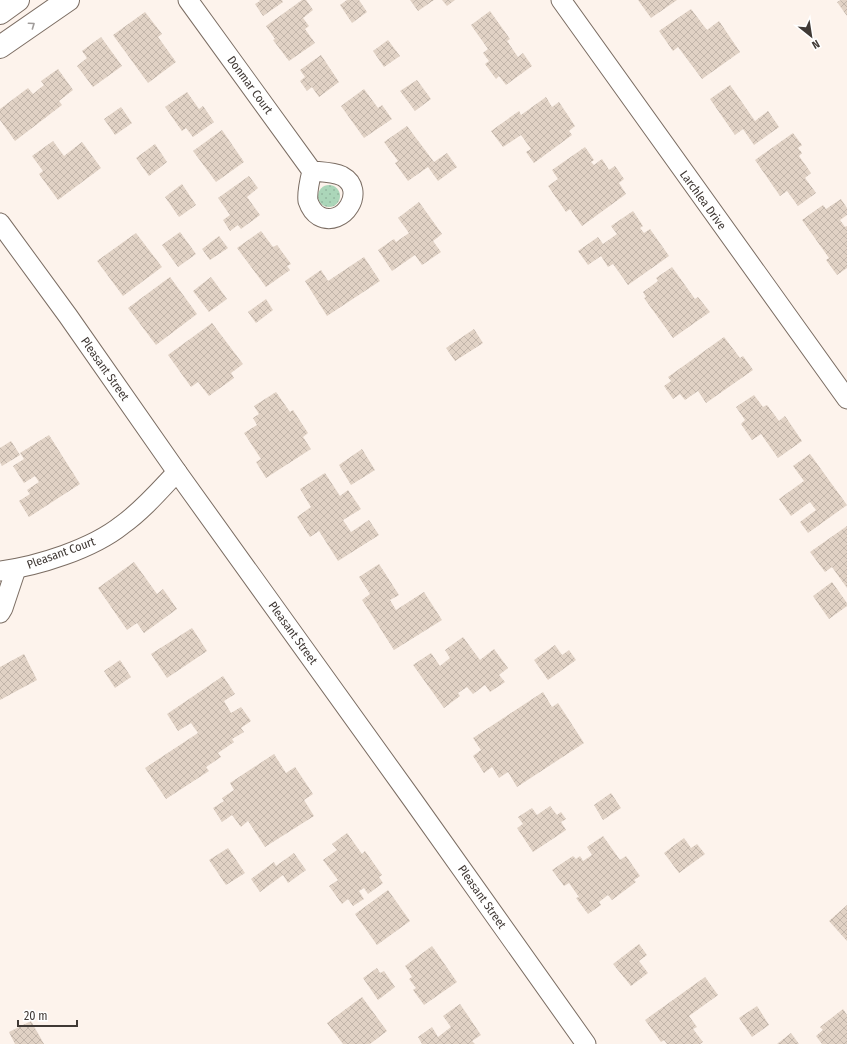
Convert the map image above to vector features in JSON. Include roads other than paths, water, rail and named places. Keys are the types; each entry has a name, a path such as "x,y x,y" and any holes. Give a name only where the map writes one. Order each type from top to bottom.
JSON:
{"street":[{"path":"0,13 18,0"},
{"path":"0,47 68,0"},
{"name":"Donmar Court","path":"188,0 312,171"},
{"name":"Larchlea Drive","path":"560,0 847,399"},
{"name":"Pleasant Street","path":"0,223 68,316 586,1044"},
{"name":"Pleasant Court","path":"0,613 3,608 8,570 67,554 94,543 121,526 137,513 178,472"}]}
